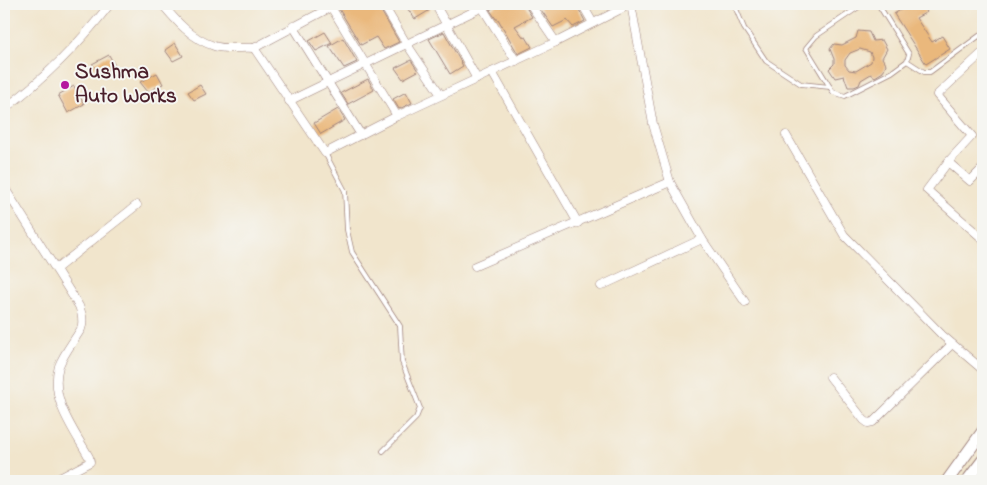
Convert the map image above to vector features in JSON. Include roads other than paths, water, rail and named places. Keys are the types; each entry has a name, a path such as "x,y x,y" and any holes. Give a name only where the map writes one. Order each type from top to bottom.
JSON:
{"main road":[{"path":"947,481 983,431"},
{"path":"967,481 983,460"}],"street":[{"path":"4,110 54,66 110,4"},
{"path":"162,4 196,38 215,47 254,48 334,5 365,63 397,116"},
{"path":"383,4 440,95"},
{"path":"435,4 477,79"},
{"path":"530,4 556,42"},
{"path":"582,4 594,23"},
{"path":"254,48 325,153 440,95 556,42 631,4 653,124 670,182 702,239 745,302"},
{"path":"289,101 483,5 516,60"},
{"path":"293,26 361,136"},
{"path":"981,54 937,95 972,136 948,162 927,190 983,238"},
{"path":"492,72 578,223"},
{"path":"786,135 844,235 952,344 983,370"},
{"path":"948,162 970,181 983,168"},
{"path":"475,266 670,182"},
{"path":"4,187 79,306 84,323 60,366 58,397 90,459 88,463 54,481"},
{"path":"56,268 137,205"},
{"path":"601,286 702,239"},
{"path":"830,377 868,424 873,422 952,344"}],"lane":[{"path":"734,4 744,28 766,61 800,84 830,88"},
{"path":"863,4 816,36 806,48 833,92 845,96 892,72 907,61 908,54 878,4"},
{"path":"907,61 924,72 930,72 983,33"},
{"path":"325,153 345,191 347,230 352,252 400,326 402,362 420,408 416,418 383,451"}],"place":[{"name":"Sushma Auto Works","path":"65,85"}]}
